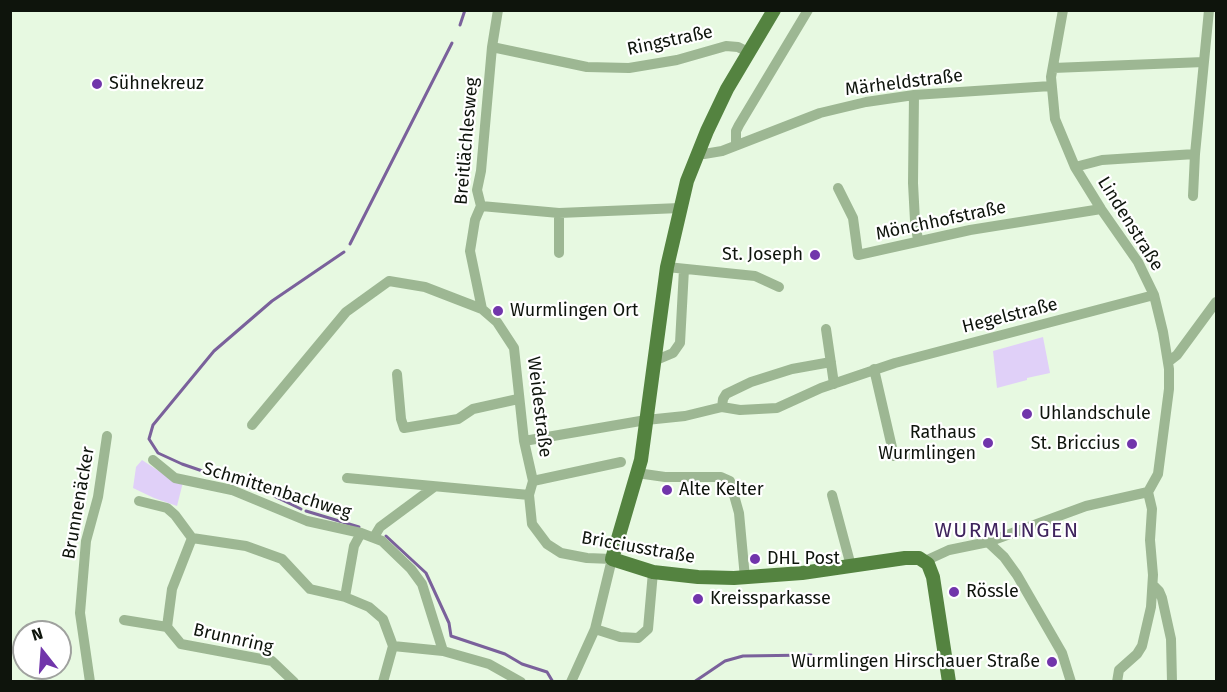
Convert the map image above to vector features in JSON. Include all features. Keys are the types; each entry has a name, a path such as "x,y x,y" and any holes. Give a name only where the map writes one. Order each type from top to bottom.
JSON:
{"main road":[{"path":"612,559 637,473 667,267 680,208 698,153 717,109 774,10"},
{"name":"Bricciusstraße","path":"612,559 653,572 698,577 745,578 784,575 911,557 925,561"},
{"path":"925,561 931,567 949,681"}],"street":[{"name":"Breitlächlesweg","path":"482,309 470,251 481,206 477,190 498,10"},
{"path":"736,145 736,131 808,10"},
{"name":"Lindenstraße","path":"1063,10 1051,86 1055,119 1075,167 1138,262 1154,295 1168,362 1169,389 1160,461 1158,474 1148,492"},
{"path":"1194,196 1195,154 1209,10"},
{"name":"Ringstraße","path":"492,47 587,67 629,68 677,60 726,46 738,47 748,52"},
{"path":"1053,68 1204,62"},
{"name":"Märheldstraße","path":"698,153 715,153 833,109 872,100 1051,86"},
{"path":"914,95 913,183 918,240"},
{"path":"1075,167 1102,160 1195,154"},
{"name":"Mönchhofstraße","path":"838,188 853,218 858,255 918,240 991,226 1101,209"},
{"path":"481,206 559,213 680,208"},
{"path":"559,213 559,253"},
{"path":"667,267 755,276 779,286"},
{"path":"654,361 673,353 680,343 684,268"},
{"name":"Weidestraße","path":"252,425 346,312 389,281 425,287 482,309 497,322 514,348 518,399 533,481 529,495"},
{"name":"Hegelstraße","path":"524,441 646,420 685,416 722,407 770,409 792,403 874,369 1154,295"},
{"path":"1168,362 1177,355 1216,302"},
{"path":"826,329 834,384"},
{"path":"722,407 726,394 751,382 792,369 831,362"},
{"path":"874,369 894,456 913,454"},
{"path":"397,374 401,419 404,428 458,419 472,409 518,399"},
{"name":"Brunnenäcker","path":"90,681 80,613 86,541 98,497 107,436"},
{"name":"Schmittenbachweg","path":"153,460 174,478 232,490 307,520 361,533 382,541 411,569 422,585 444,651"},
{"path":"533,481 621,462"},
{"path":"637,473 665,477 721,477 730,481 739,513 745,578"},
{"path":"347,478 434,488 529,495"},
{"path":"374,537 380,526 434,488"},
{"path":"1117,681 1120,669 1137,654 1142,646 1151,607 1152,509 1148,492"},
{"name":"Bricciusstraße","path":"925,561 943,552 988,542 1086,506 1148,492"},
{"name":"Bricciusstraße","path":"529,495 532,524 553,549 578,556 612,559"},
{"path":"832,495 851,566"},
{"path":"139,501 167,508 192,538 246,546 282,559 310,589 345,597 369,607 383,619 393,646 383,681"},
{"name":"Schmittenbachweg","path":"345,597 354,546 361,533"},
{"name":"Brunnring","path":"167,627 172,589 192,538"},
{"path":"988,542 1004,557 1017,575 1062,653 1071,681"},
{"path":"571,681 595,629 612,559"},
{"path":"595,629 620,637 638,638 648,629 653,572"},
{"path":"1153,585 1159,591 1169,627 1172,648 1172,681"},
{"name":"Brunnring","path":"124,620 167,627 180,644 272,661 294,681"},
{"path":"393,646 444,651 489,664 521,681"}],"shaded area":[{"path":"1043,337 1050,373 997,388 993,351"},
{"path":"142,460 171,479 183,482 177,506 133,488 136,467"}],"waterway":[{"path":"460,25 465,10"},
{"path":"350,244 452,43"},
{"path":"258,490 182,464 158,453 149,439 153,425 214,351 272,301 344,252"},
{"path":"274,496 301,509"},
{"path":"306,511 359,527"},
{"path":"386,536 426,573 449,623 451,636 505,654 522,664 547,672 553,682"},
{"path":"694,682 725,661 743,656 811,655"}],"place":[{"name":"Sühnekreuz","path":"97,84"},
{"name":"St. Joseph","path":"815,255"},
{"name":"Wurmlingen Ort","path":"498,311"},
{"name":"Uhlandschule","path":"1027,414"},
{"name":"Rathaus Wurmlingen","path":"988,443"},
{"name":"St. Briccius","path":"1132,444"},
{"name":"Alte Kelter","path":"667,490"},
{"name":"DHL Post","path":"755,559"},
{"name":"Rössle","path":"954,592"},
{"name":"Kreissparkasse","path":"698,599"},
{"name":"Wurmlingen Hirschauer Straße","path":"1052,662"}],"district":[{"name":"WURMLINGEN","path":"1007,531"}]}
